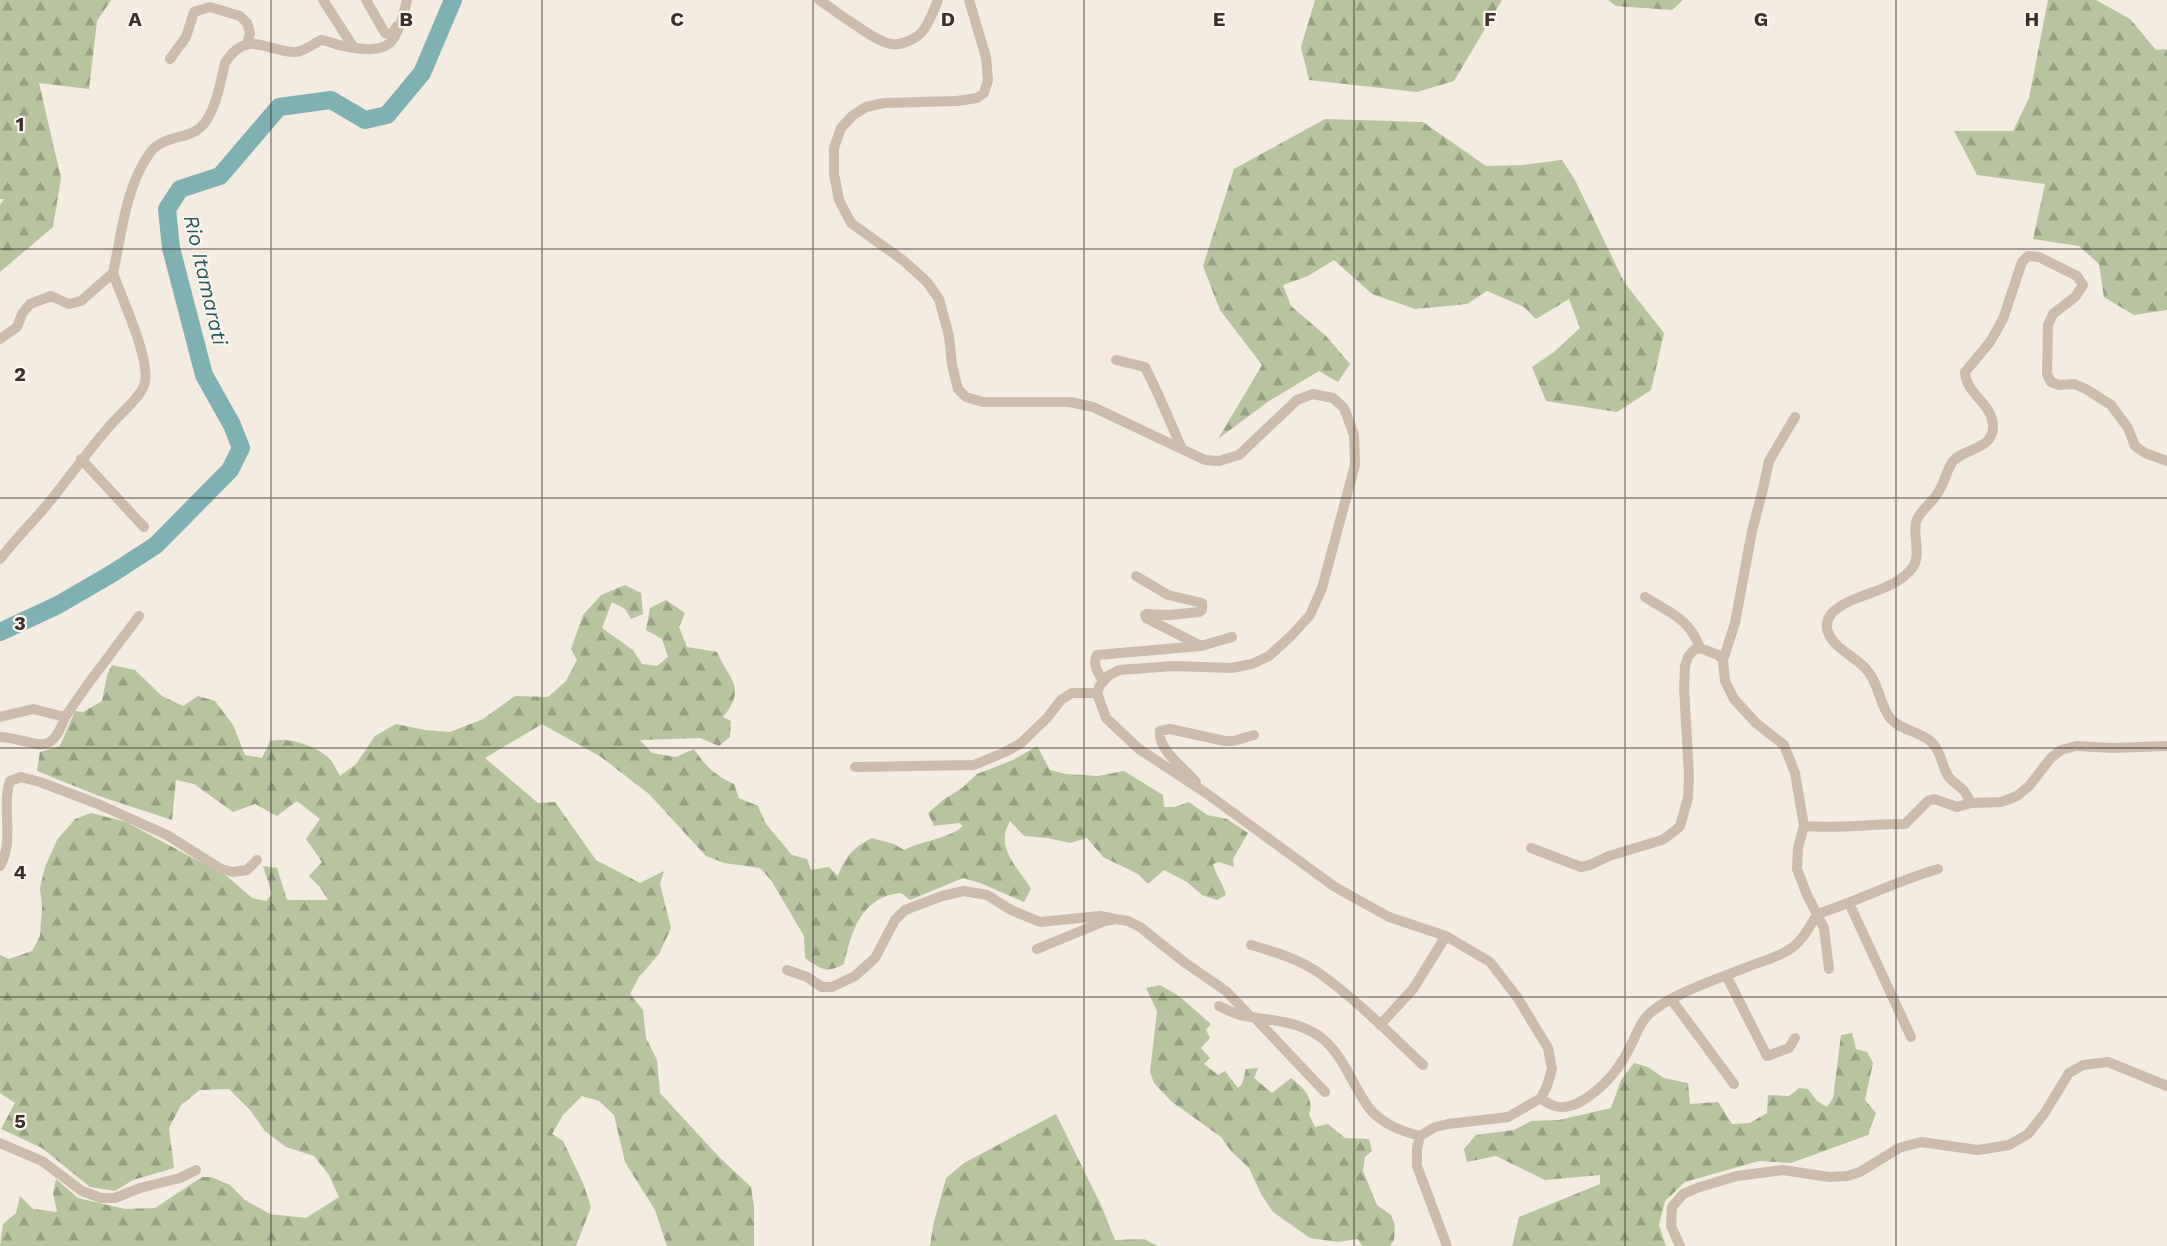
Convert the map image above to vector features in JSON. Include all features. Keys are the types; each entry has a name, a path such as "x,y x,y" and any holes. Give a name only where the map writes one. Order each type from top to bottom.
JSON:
{"street":[{"path":"322,0 354,48"},
{"path":"366,0 388,35 396,29 406,0"},
{"path":"0,558 50,501 81,459 120,413 142,391 146,372 140,346 113,273 124,213 138,175 150,153 162,142 200,129 209,117 225,63 230,55 247,45 256,43 294,52 303,51 321,40 369,50 384,47 398,35 406,0"},
{"path":"819,0 879,40 892,45 920,35 938,0"},
{"path":"969,0 986,57 988,80 984,93 977,98 957,101 884,103 866,107 852,116 841,128 834,148 834,174 839,200 851,223 904,261 927,282 939,299 949,336 952,365 958,389 966,398 983,402 1070,402 1093,407 1205,459 1219,461 1239,455 1297,400 1313,394 1333,398 1344,408 1354,435 1355,465 1322,588 1310,615 1291,636 1269,656 1252,664 1231,668 1174,666 1119,670 1104,681 1097,693"},
{"path":"170,59 186,37 194,12 210,7 240,16 247,23 250,33 247,45"},
{"path":"1971,803 1964,792 1949,778 1938,749 1928,740 1892,720 1884,709 1878,688 1868,671 1834,642 1827,630 1828,619 1833,611 1886,588 1914,566 1916,520 1938,495 1956,457 1986,441 1992,433 1990,413 1965,381 1965,372 1990,342 2003,319 2022,262 2028,256 2039,257 2077,276 2083,285 2075,297 2054,314 2048,325 2047,374 2051,382 2058,385 2074,384 2086,388 2110,405 2128,428 2135,446 2145,453 2167,461"},
{"path":"0,339 17,327 22,314 30,304 51,296 69,304 81,301 113,273"},
{"path":"1116,360 1145,367 1182,449"},
{"path":"1795,417 1769,461 1749,543 1735,623 1723,660 1725,681 1734,699 1756,723 1784,745 1795,773 1804,826 1798,848 1797,869 1824,928 1829,969"},
{"path":"81,459 144,527"},
{"path":"1136,576 1168,595 1202,603 1202,610 1199,612 1145,615 1146,618 1202,646"},
{"path":"1645,597 1687,624 1695,633 1700,648"},
{"path":"0,737 42,745 52,742 59,735 65,717 139,616"},
{"path":"1104,681 1096,667 1097,655 1202,646 1232,637"},
{"path":"1531,848 1581,867 1669,837 1680,826 1688,798 1685,666 1688,657 1694,650 1700,648 1718,655 1723,660"},
{"path":"855,767 974,765 1020,744 1047,718 1061,700 1072,693 1097,693"},
{"path":"1097,693 1106,718 1139,749 1206,793 1335,886 1389,917 1446,936 1490,962 1517,997 1548,1047 1552,1070 1541,1098 1508,1117 1448,1124 1435,1127 1420,1136 1397,1130 1379,1118 1369,1107 1333,1049 1321,1038 1302,1026 1239,1015 1219,1006"},
{"path":"0,717 33,709 65,717"},
{"path":"1206,793 1169,755 1161,742 1160,731 1170,729 1225,741 1254,735"},
{"path":"1804,826 1823,828 1859,824 1905,824 1928,801 1934,800 1957,807 1971,803 2001,802 2017,796 2030,786 2051,758 2061,750 2076,746 2113,748 2167,746"},
{"path":"0,866 6,856 6,792 10,781 21,777 98,804 167,835 221,869 233,872 247,870 257,860"},
{"path":"1541,1098 1549,1106 1560,1108 1572,1106 1604,1085 1617,1070 1638,1028 1648,1015 1671,999 1727,977 1792,947 1805,935 1817,914 1938,868"},
{"path":"787,970 807,977 822,987 832,987 855,976 875,958 895,920 905,910 942,896 964,891 987,895 1011,910 1040,922 1100,916 1116,918 1140,927 1184,962 1226,991 1325,1092"},
{"path":"1849,903 1911,1037"},
{"path":"1037,949 1116,918"},
{"path":"1380,1025 1413,989 1446,936"},
{"path":"1251,945 1274,952 1318,973 1423,1065"},
{"path":"1727,977 1767,1056 1789,1048 1795,1038"},
{"path":"1671,999 1734,1084"},
{"path":"1680,1246 1671,1226 1672,1207 1683,1194 1697,1188 1737,1176 1783,1170 1829,1177 1847,1176 1860,1172 1899,1148 1922,1142 1978,1150 2008,1145 2028,1134 2044,1114 2068,1073 2083,1065 2108,1062 2167,1086"},
{"path":"1420,1136 1417,1166 1447,1246"},
{"path":"0,1143 42,1161 82,1191 101,1198 115,1198 140,1188 180,1178 196,1170"}],"green space":[{"path":"0,0 111,0 97,21 89,89 39,83 61,178 53,227 0,272 0,205 4,199 0,199"},
{"path":"1315,0 1502,0 1454,81 1417,92 1309,80 1301,47"},
{"path":"1608,0 1683,0 1672,10 1616,6"},
{"path":"2048,0 2096,0 2130,19 2156,50 2167,49 2167,310 2134,315 2104,297 2099,264 2079,246 2033,239 2045,184 1977,175 1954,131 2013,131 2029,98"},
{"path":"1325,119 1423,122 1486,166 1522,165 1562,160 1576,182 1624,282 1664,333 1651,390 1617,412 1546,401 1532,367 1554,352 1580,328 1569,299 1536,319 1524,307 1487,291 1467,304 1415,309 1372,294 1334,260 1308,276 1283,285 1291,306 1326,336 1350,364 1338,382 1319,371 1269,401 1218,439 1262,365 1220,310 1203,266 1234,169"},
{"path":"625,585 641,593 643,614 631,619 625,609 612,602 602,628 633,650 642,664 657,666 668,657 662,639 646,630 650,608 666,600 685,613 679,627 687,647 717,652 731,677 735,691 730,707 723,717 731,721 730,737 719,746 700,738 640,740 652,753 676,757 694,749 711,770 734,784 739,798 758,806 766,824 792,855 807,859 811,870 829,867 838,876 851,853 872,838 894,844 904,850 958,830 963,826 959,823 934,826 928,813 977,774 1013,760 1037,746 1050,770 1065,774 1098,776 1124,771 1163,795 1164,807 1175,807 1189,802 1207,815 1227,819 1248,833 1233,859 1234,867 1219,862 1213,864 1226,895 1217,900 1202,895 1187,882 1164,870 1148,884 1138,874 1103,857 1087,838 1070,843 1024,836 1010,821 1005,834 1007,850 1031,889 1024,902 963,878 910,900 901,893 887,896 867,908 860,917 844,964 833,969 824,969 805,958 804,936 771,880 760,868 724,863 706,856 649,794 601,757 542,724 485,758 538,803 555,802 596,860 640,883 664,871 660,884 671,928 659,954 639,977 630,994 643,1010 646,1038 657,1060 660,1093 719,1157 751,1187 754,1207 754,1246 667,1246 655,1210 625,1162 614,1115 599,1101 582,1096 563,1115 552,1134 563,1141 583,1183 591,1207 576,1246 0,1246 3,1224 16,1213 20,1196 33,1209 57,1212 53,1193 56,1179 78,1198 125,1209 155,1208 202,1177 211,1177 230,1185 245,1200 270,1214 306,1218 339,1197 329,1175 314,1156 286,1147 265,1131 250,1110 229,1089 200,1090 181,1105 169,1128 174,1168 133,1180 115,1191 90,1187 42,1148 1,1129 15,1103 0,1093 0,955 9,959 32,951 40,936 42,907 40,888 45,867 57,840 75,819 91,813 126,822 228,877 252,898 266,901 272,894 263,866 277,868 287,900 328,900 309,876 322,862 306,839 320,819 297,801 277,816 255,804 233,812 194,784 176,780 172,820 99,796 37,771 40,752 60,746 75,711 83,712 102,701 107,675 112,665 135,670 162,696 183,706 198,696 215,701 233,725 245,755 262,758 270,741 294,741 324,754 340,776 356,764 375,736 396,724 450,732 483,719 515,696 548,697 566,681 577,660 571,649 583,615 601,595"},
{"path":"1160,985 1179,996 1211,1024 1206,1030 1210,1038 1201,1048 1210,1058 1204,1064 1218,1075 1225,1071 1238,1088 1242,1084 1246,1069 1258,1068 1254,1078 1272,1093 1291,1078 1304,1089 1309,1098 1309,1114 1315,1127 1328,1124 1345,1138 1369,1139 1372,1151 1365,1157 1363,1171 1377,1205 1391,1215 1395,1225 1394,1240 1390,1246 1362,1246 1358,1239 1338,1242 1310,1238 1273,1212 1261,1194 1249,1168 1231,1151 1221,1137 1172,1102 1154,1083 1150,1072 1157,1011 1146,988"},
{"path":"1852,1033 1856,1049 1867,1052 1873,1063 1865,1100 1876,1113 1868,1135 1791,1163 1759,1161 1685,1182 1665,1201 1659,1225 1666,1246 1512,1246 1519,1217 1600,1184 1600,1175 1545,1180 1496,1156 1467,1162 1464,1149 1476,1135 1514,1130 1531,1121 1559,1120 1611,1108 1621,1080 1634,1063 1648,1067 1664,1078 1688,1083 1690,1104 1718,1102 1732,1124 1750,1123 1767,1113 1768,1095 1789,1096 1799,1088 1808,1089 1817,1101 1827,1107 1833,1098 1841,1035"},
{"path":"1056,1114 1101,1205 1115,1240 1144,1239 1158,1246 930,1246 946,1178 964,1163"}],"waterway":[{"name":"Rio Itamarati","path":"0,632 58,605 156,545 230,470 241,448 232,425 204,375 171,248 167,209 180,189 220,176 279,107 331,100 365,120 387,115 422,73 453,0"}]}
